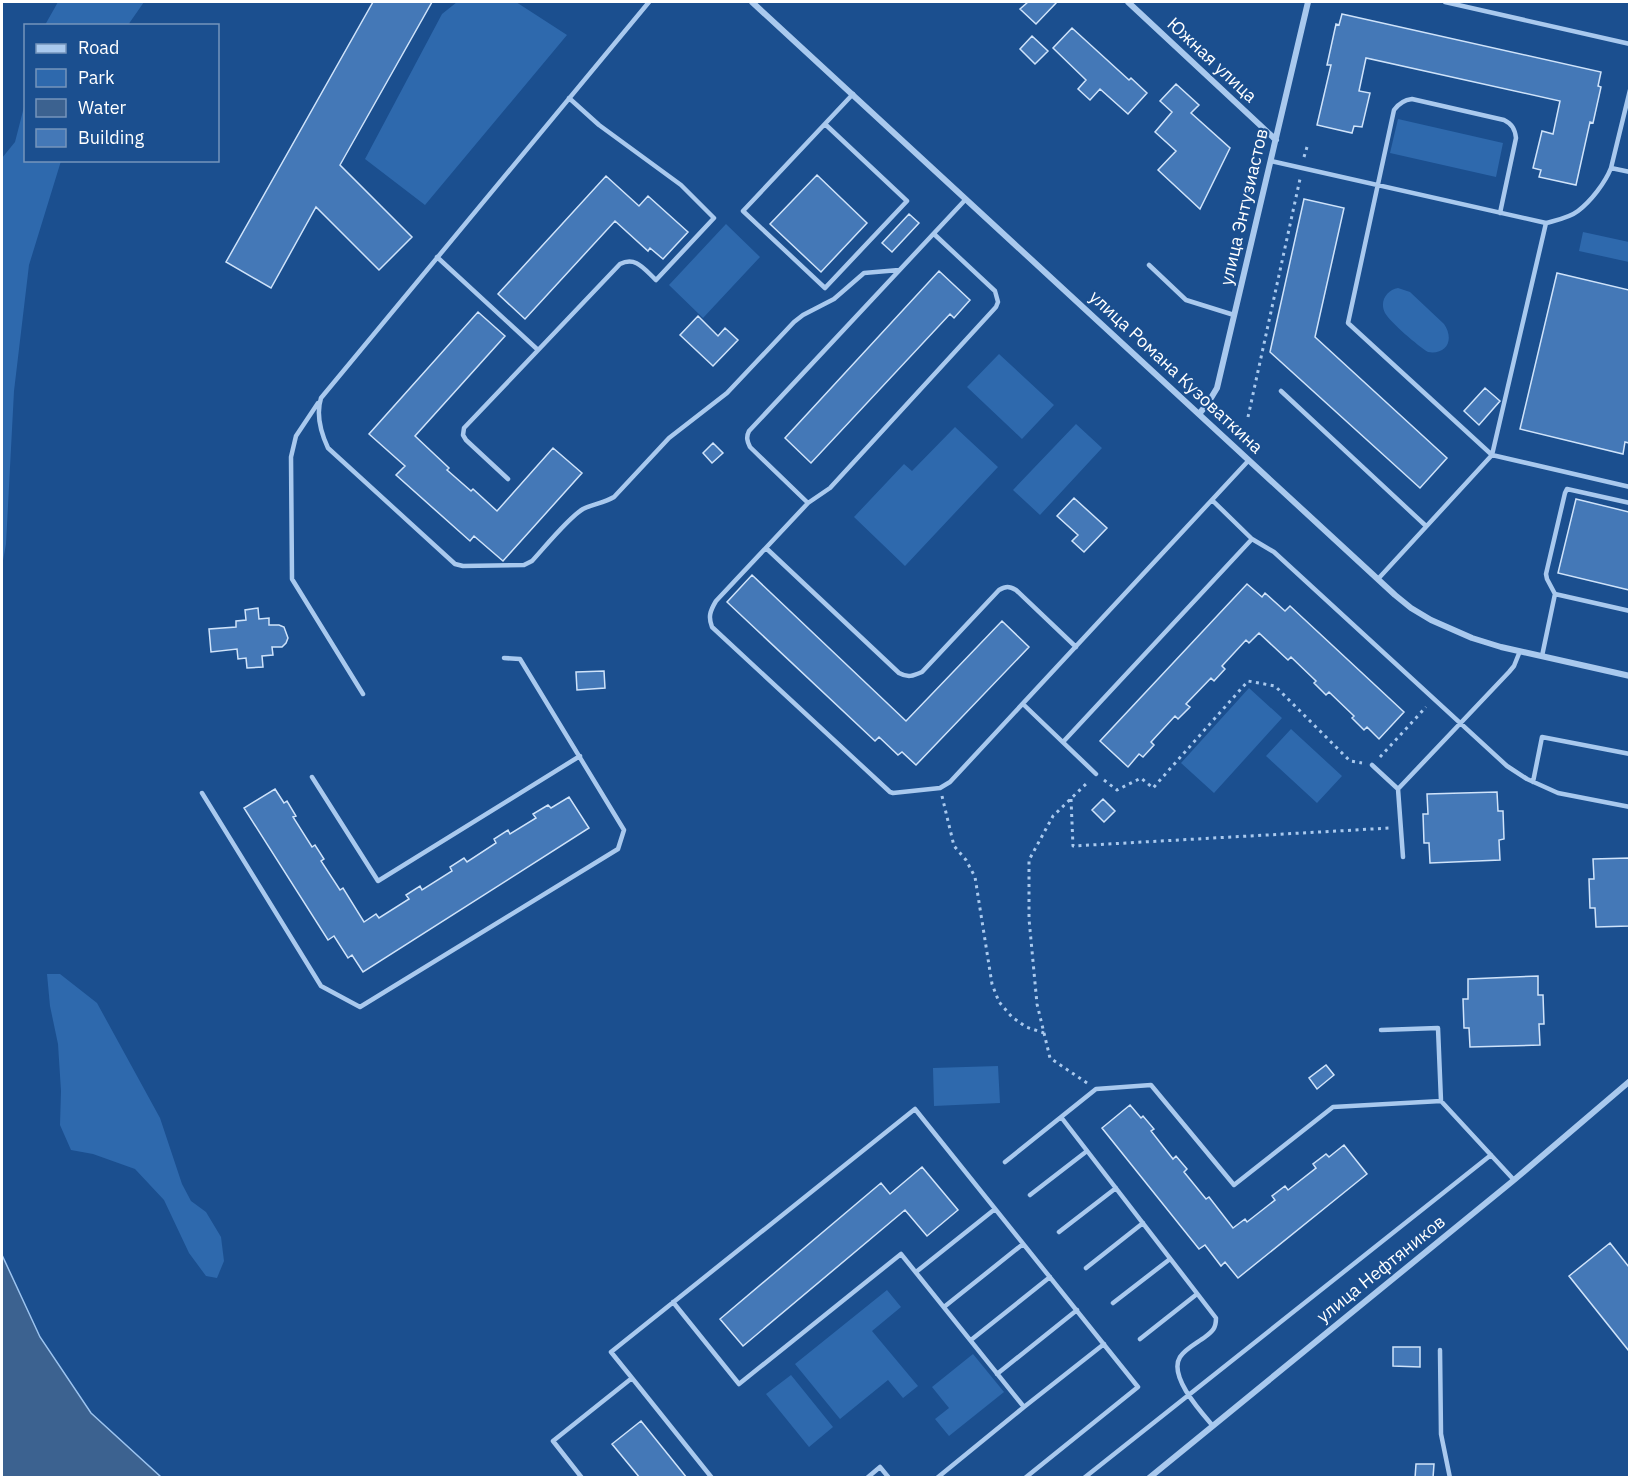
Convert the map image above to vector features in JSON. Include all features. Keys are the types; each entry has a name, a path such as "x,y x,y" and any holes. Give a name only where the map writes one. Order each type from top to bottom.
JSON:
{"street":[{"name":"улица Романа Кузоваткина","path":"752,2 1411,608 1472,639 1629,676"},
{"name":"Южная улица","path":"1128,2 1276,140"},
{"name":"улица Энтузиастов","path":"1199,414 1217,388 1308,2"},
{"name":"улица Нефтяников","path":"1149,1478 1514,1180 1629,1082"}],"lane":[{"path":"363,694 291,579 291,457 296,436 321,398 649,2"},
{"path":"1445,2 1629,44"},
{"path":"1271,161 1546,223 1562,219 1578,211 1605,180 1611,168 1629,90"},
{"path":"825,124 907,201 825,288 743,211 853,94"},
{"path":"508,480 466,440 463,435 464,428 620,264 627,260 635,262 656,280 714,218 681,185 599,125 569,98"},
{"path":"1500,213 1516,138 1511,124 1504,120 1412,99 1398,104 1394,110 1348,323 1492,455 1629,487"},
{"path":"1611,168 1629,172"},
{"path":"808,503 750,447 747,436 966,200"},
{"path":"1377,579 1492,455 1546,223"},
{"path":"934,234 995,291 998,302 996,307 830,488 808,503 716,601 709,619 712,627 890,792 940,788 950,782 1249,460"},
{"path":"437,257 538,350"},
{"path":"1149,265 1186,300 1234,315"},
{"path":"321,398 318,407 323,438 328,448 455,564 524,566 532,561 575,514 584,508 606,502 614,497 669,438 727,393 794,321 834,299 864,273 899,270"},
{"path":"1281,391 1426,526"},
{"path":"1542,656 1555,594 1546,579 1546,574 1567,489 1629,503"},
{"path":"1212,500 1252,538 1274,552 1507,766 1533,782 1558,793 1629,807"},
{"path":"1063,742 1252,538"},
{"path":"766,548 899,673 906,677 922,672 999,590 1005,587 1011,586 1016,590 1076,646"},
{"path":"1555,594 1629,610"},
{"path":"1398,789 1509,672 1520,651"},
{"path":"202,793 321,986 360,1007 618,849 624,830 520,659 504,658"},
{"path":"1023,704 1096,774"},
{"path":"1533,782 1542,737 1629,754"},
{"path":"312,777 378,881 579,756"},
{"path":"1372,765 1398,789 1403,856"},
{"path":"1381,1030 1438,1028 1441,1101 1514,1180"},
{"path":"1005,1162 1096,1089 1151,1085 1234,1185 1333,1107 1441,1101"},
{"path":"712,1478 611,1352 915,1109 1138,1387 1025,1478"},
{"path":"1061,1117 1216,1318 1216,1325 1212,1331 1181,1356 1177,1363 1178,1373 1188,1395 1212,1426"},
{"path":"1030,1195 1087,1151"},
{"path":"1084,1478 1491,1155"},
{"path":"1059,1232 1116,1188"},
{"path":"916,1272 995,1209"},
{"path":"1086,1268 1143,1223"},
{"path":"944,1307 1023,1244"},
{"path":"673,1302 739,1383 901,1254 1024,1407"},
{"path":"1113,1303 1170,1259"},
{"path":"971,1340 1050,1277"},
{"path":"1140,1339 1197,1294"},
{"path":"998,1374 1077,1310"},
{"path":"937,1478 1104,1344"},
{"path":"1440,1350 1441,1434 1450,1478"},
{"path":"582,1478 553,1441 632,1378"},
{"path":"867,1478 880,1467 889,1478"}],"path":[{"path":"1248,417 1306,147"},
{"path":"1096,1089 1050,1058 1037,1004 1030,930 1029,860 1053,816 1096,774 1116,790 1142,778 1153,788 1248,681 1275,686 1350,761 1372,765 1434,699"},
{"path":"940,788 954,846 966,860 975,876 992,984 999,1002 1012,1017 1026,1027 1044,1033"},
{"path":"1071,800 1073,846 1401,827"}],"green space":[{"path":"58,2 144,2 129,24 46,24"},
{"path":"457,2 516,2 567,35 425,205 365,159 442,14"},
{"path":"24,107 24,162 61,162 29,265 14,391 6,544 2,566 2,158 15,142"},
{"path":"1398,119 1503,143 1496,177 1390,153"},
{"path":"726,224 760,257 703,318 669,285"},
{"path":"1583,232 1629,242 1629,262 1579,251"},
{"path":"1398,288 1410,292 1444,324 1449,341 1444,349 1428,352 1388,317 1383,309 1385,297"},
{"path":"999,354 1054,405 1022,439 967,387"},
{"path":"1076,424 1102,448 1040,515 1013,490"},
{"path":"955,427 998,467 905,566 854,517 904,464 912,471"},
{"path":"1249,688 1282,718 1214,793 1181,763"},
{"path":"1291,729 1342,776 1317,803 1266,756"},
{"path":"47,974 60,974 97,1003 160,1118 182,1184 191,1201 206,1212 221,1237 224,1261 217,1278 206,1276 189,1253 164,1200 135,1169 93,1154 71,1150 60,1125 61,1091 58,1044 50,1006"},
{"path":"998,1066 1000,1103 934,1106 933,1068"},
{"path":"887,1290 901,1307 872,1331 918,1386 903,1398 888,1380 840,1419 795,1364"},
{"path":"973,1354 1004,1392 949,1436 935,1419 949,1408 932,1387"},
{"path":"791,1375 833,1427 809,1447 766,1394"}],"water":[{"path":"2,1255 40,1337 91,1413 161,1477 2,1477"}],"building":[{"path":"373,2 432,2 340,165 412,237 379,270 316,207 271,288 226,262"},
{"path":"1028,2 1057,2 1036,24 1020,9"},
{"path":"1342,14 1601,72 1598,86 1601,87 1593,123 1590,122 1576,185 1539,177 1541,170 1533,168 1542,131 1553,134 1560,101 1366,58 1359,91 1370,93 1362,127 1354,126 1352,133 1317,125 1331,65 1327,65 1336,24 1339,25"},
{"path":"1072,28 1129,80 1131,78 1147,93 1128,114 1100,89 1090,100 1078,89 1086,80 1053,48"},
{"path":"1032,36 1048,51 1035,64 1020,49"},
{"path":"1176,84 1199,105 1191,113 1230,148 1200,209 1158,170 1176,151 1155,132 1172,112 1160,101"},
{"path":"817,175 867,223 821,272 770,224"},
{"path":"606,176 639,206 648,196 688,232 663,259 650,248 648,251 615,221 525,319 498,294"},
{"path":"1304,199 1344,208 1315,337 1447,458 1420,488 1270,352"},
{"path":"909,214 919,223 892,252 882,243"},
{"path":"939,271 970,300 954,318 950,314 811,463 785,438"},
{"path":"1557,273 1629,290 1629,443 1625,442 1623,454 1520,429"},
{"path":"478,312 505,336 415,436 449,468 447,470 497,511 553,448 582,473 503,561 474,536 470,541 396,475 405,466 369,434"},
{"path":"698,316 718,336 725,328 738,340 713,366 680,335"},
{"path":"1485,388 1500,401 1479,425 1464,411"},
{"path":"713,443 723,453 712,463 703,453"},
{"path":"1074,498 1107,528 1084,552 1072,541 1078,535 1057,516"},
{"path":"1576,499 1629,512 1629,590 1558,573"},
{"path":"752,575 906,721 1002,621 1029,647 916,765 902,752 898,755 879,737 875,741 727,602"},
{"path":"1247,584 1262,597 1265,593 1285,611 1290,606 1404,712 1379,739 1367,727 1364,730 1352,718 1354,716 1329,692 1326,695 1314,683 1316,681 1291,657 1288,660 1259,633 1249,643 1246,640 1222,666 1225,669 1214,681 1211,678 1186,704 1190,707 1178,719 1175,716 1151,742 1154,745 1143,757 1139,754 1128,767 1100,741"},
{"path":"258,608 259,619 269,618 269,625 284,627 288,638 282,647 272,647 273,655 262,656 263,667 247,668 246,658 238,659 237,649 211,652 209,629 236,627 236,621 246,620 245,610"},
{"path":"604,671 605,688 577,690 576,672"},
{"path":"275,789 284,803 287,801 296,816 293,817 312,847 315,845 324,859 321,861 340,890 343,888 364,922 376,914 379,918 409,899 406,895 420,886 422,890 452,871 450,867 464,858 467,862 496,843 494,839 508,830 510,834 536,818 533,814 548,805 551,808 569,797 589,828 363,972 352,955 348,958 334,936 328,940 244,808"},
{"path":"1497,792 1498,811 1503,811 1504,839 1499,840 1500,860 1430,863 1429,843 1424,843 1423,814 1428,814 1427,794"},
{"path":"1103,799 1115,811 1104,822 1092,810"},
{"path":"1629,858 1629,926 1596,927 1595,908 1590,908 1589,879 1594,879 1593,859"},
{"path":"1538,976 1538,995 1543,995 1544,1024 1539,1024 1540,1045 1470,1047 1469,1028 1464,1028 1463,999 1468,999 1468,979"},
{"path":"1326,1065 1334,1075 1317,1089 1309,1078"},
{"path":"1130,1105 1154,1129 1151,1131 1173,1159 1176,1156 1187,1169 1184,1172 1206,1199 1209,1197 1233,1228 1245,1219 1247,1222 1275,1200 1272,1196 1285,1186 1288,1190 1316,1168 1313,1164 1326,1154 1329,1157 1344,1145 1367,1174 1238,1278 1225,1262 1221,1266 1205,1245 1199,1249 1102,1128"},
{"path":"922,1167 958,1210 927,1236 905,1210 743,1346 720,1319 881,1183 890,1194"},
{"path":"1610,1243 1629,1267 1629,1351 1569,1276"},
{"path":"1393,1347 1420,1347 1420,1367 1393,1366"},
{"path":"641,1421 687,1478 640,1478 612,1444"},
{"path":"1416,1464 1434,1464 1433,1478 1415,1478"}]}
